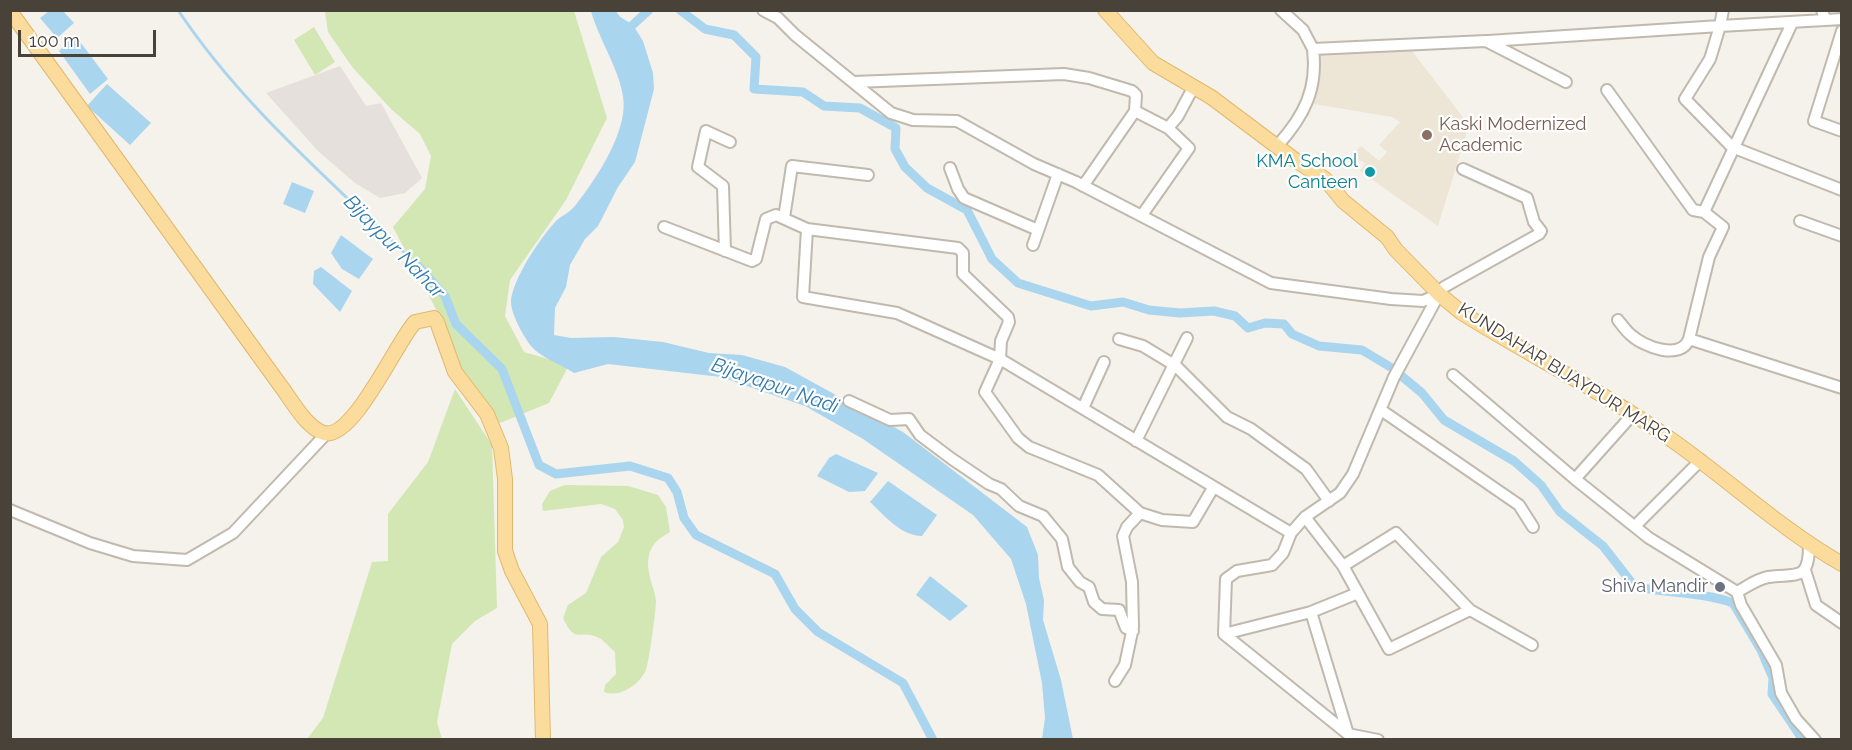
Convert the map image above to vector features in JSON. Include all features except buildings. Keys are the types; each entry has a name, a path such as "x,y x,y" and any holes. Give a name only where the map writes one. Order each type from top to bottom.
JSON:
{"main road":[{"name":"KUNDAHAR BIJAYPUR MARG","path":"1105,10 1153,63 1211,97 1278,145 1295,160 1325,178 1343,201 1387,237 1396,250 1439,294 1462,313 1511,344 1634,414 1701,460 1809,546 1842,564"},
{"path":"10,11 310,424 326,434 343,426 359,410 408,329 423,318 434,318 441,330 447,356 455,372 487,414 501,448 505,479 505,551 512,571 540,624 543,740"}],"street":[{"path":"763,10 777,18 891,113 902,119 957,121 1007,150 1142,215 1271,283 1391,299 1423,301 1439,294"},
{"path":"1278,145 1296,124 1309,101 1313,49 1303,30 1281,10"},
{"path":"1723,10 1710,59 1686,99 1732,147 1842,190"},
{"path":"1313,49 1792,23 1823,15 1842,19"},
{"path":"1704,212 1732,147 1792,23"},
{"path":"1842,31 1814,121 1842,130"},
{"path":"1486,41 1566,82"},
{"path":"1830,68 1842,71"},
{"path":"854,82 1064,74 1089,78 1132,91 1136,95 1135,111 1083,186"},
{"path":"1168,128 1178,116 1193,88"},
{"path":"1607,90 1693,210 1704,212 1723,227 1709,257 1687,346 1673,351 1654,347 1631,336 1618,320"},
{"path":"1135,111 1168,128 1189,148 1142,215"},
{"path":"725,251 728,188 698,167 706,132 730,142"},
{"path":"784,218 792,165 868,175"},
{"path":"950,168 964,198 1038,230"},
{"path":"1224,634 1226,579 1237,571 1272,565 1283,553 1291,533 1305,517 1340,493 1353,474 1401,364 1444,287 1526,243 1541,231 1534,222 1527,198 1463,169"},
{"path":"1033,245 1058,174"},
{"path":"664,227 752,261 756,259 766,219 776,215 807,229 961,250 963,274 1008,317 1010,322 1001,341 1000,359 985,392 1018,438 1029,447 1098,475 1140,513 1162,520 1193,522 1213,488"},
{"path":"1800,220 1842,236"},
{"path":"807,229 803,297 897,313 1000,359 1291,533"},
{"path":"1136,441 1176,366 1188,338"},
{"path":"1119,339 1143,346 1176,366 1227,417 1251,429 1306,469 1329,501"},
{"path":"1689,339 1842,388"},
{"path":"1083,408 1104,362"},
{"path":"1453,375 1575,479 1649,538 1737,592 1741,605 1776,665 1781,693 1796,719 1815,740"},
{"path":"849,401 890,420 909,420 920,435 952,459 989,484 1001,489 1019,506 1043,516 1062,539 1068,567 1080,582 1089,587 1094,603 1102,609 1118,609 1126,628 1133,631"},
{"path":"1381,410 1511,498 1519,505 1533,527"},
{"path":"1575,479 1634,414"},
{"path":"10,510 123,553 187,560 233,533 326,434"},
{"path":"1635,526 1701,460"},
{"path":"1114,681 1125,665 1133,631 1132,586 1124,536 1127,527 1140,513"},
{"path":"1305,517 1343,566 1389,649 1470,610"},
{"path":"1343,566 1396,533 1470,610 1532,645"},
{"path":"1737,592 1766,577 1798,576 1805,570 1809,561 1809,546"},
{"path":"1805,570 1816,604 1842,623"},
{"path":"1224,634 1311,612 1358,593"},
{"path":"1311,612 1348,735"},
{"path":"1224,634 1348,735 1378,740"}],"shaded area":[{"name":"Kaski Modernized Academic","path":"1412,51 1469,125 1438,226 1360,171 1365,163 1351,156 1361,146 1379,161 1387,152 1379,145 1400,122 1392,117 1314,104 1317,53"},
{"path":"340,66 366,106 381,103 422,178 405,193 380,198 355,183 318,151 266,93"}],"green space":[{"path":"325,11 574,11 607,118 566,200 510,280 505,316 524,352 569,365 549,403 500,423 471,388 440,317 393,227 425,189 431,156 420,134 392,110 353,68 328,32"},
{"path":"314,27 335,62 315,75 294,40"},
{"path":"455,389 492,445 497,608 475,621 452,644 437,722 442,739 307,739 323,718 372,562 388,561 388,514 428,462"},
{"path":"565,485 628,486 658,495 666,507 670,532 654,544 648,561 656,601 646,670 639,681 622,692 604,692 605,685 616,674 615,652 593,635 579,635 571,632 563,618 568,605 586,593 601,557 618,542 624,527 623,520 615,509 601,504 543,511 542,504 550,491"}],"water":[{"path":"49,11 63,11 74,23 57,38 40,18"},
{"name":"Bijayapur Nadi","path":"591,11 611,11 633,25 643,41 653,73 654,89 635,162 618,187 598,226 585,239 570,265 566,287 555,308 554,335 571,338 614,337 663,342 709,353 742,355 785,367 903,432 1027,527 1038,555 1039,578 1044,600 1043,620 1061,680 1073,739 1042,739 1045,718 1042,683 1026,604 1011,559 973,515 863,439 805,406 721,377 608,364 574,373 540,354 528,342 511,305 517,280 543,237 556,221 574,207 597,175 611,151 623,114 624,102 618,76"},
{"path":"75,35 108,79 90,94 59,51"},
{"path":"107,84 151,123 130,145 87,106"},
{"path":"292,182 314,191 305,213 283,204"},
{"path":"341,235 373,259 359,279 342,269 331,253"},
{"path":"321,267 352,291 340,312 313,284 314,271"},
{"path":"836,454 878,473 865,491 849,492 817,476 829,458"},
{"path":"888,481 937,515 922,536 900,529 870,502"},
{"path":"930,576 968,606 950,621 916,595"}],"waterway":[{"name":"Bijaypur Nahar","path":"178,10 231,80 291,144 418,266"},
{"path":"609,10 626,31 649,10"},
{"path":"680,10 705,29 734,35 756,57 754,89 803,92 824,106 860,108 896,128 895,149 905,167 927,188 967,210 992,259 1018,283 1091,306 1123,302 1149,310 1180,313 1214,311 1235,316 1248,328 1265,323 1284,324 1292,334 1319,346 1362,350 1392,368 1422,393 1444,420 1514,461 1541,485 1560,512 1603,546 1635,587 1697,595 1733,603 1761,650 1773,678 1772,694 1803,740"},
{"name":"Bijaypur Nahar","path":"418,266 445,296 456,324 502,369 539,465 556,474 630,466 668,478 677,492 684,518 696,535 775,574 795,609 818,632 903,683 933,740"}],"place":[{"name":"Kaski Modernized Academic","path":"1427,135"},
{"name":"KMA School Canteen","path":"1370,172"},
{"name":"Shiva Mandir","path":"1720,587"}]}
